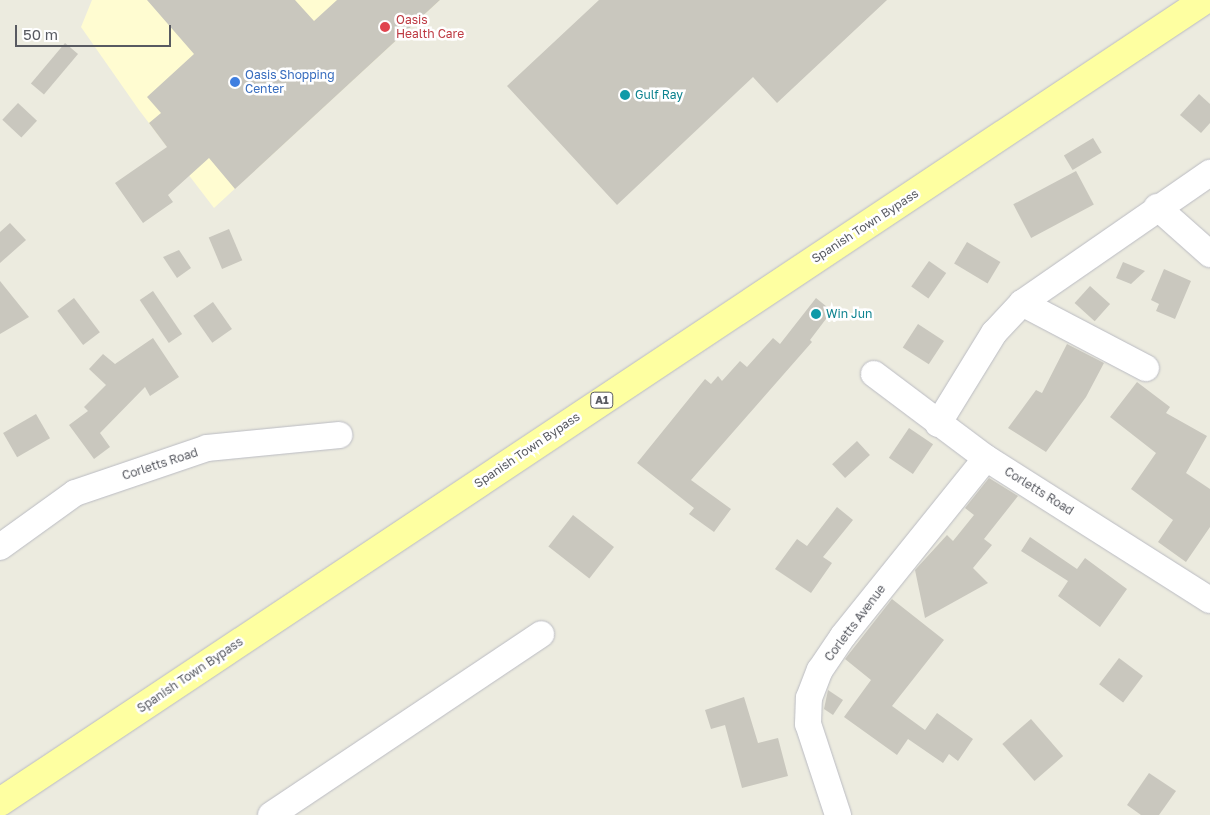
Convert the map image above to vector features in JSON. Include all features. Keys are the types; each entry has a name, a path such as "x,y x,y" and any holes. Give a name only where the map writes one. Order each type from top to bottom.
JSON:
{"main road":[{"name":"Spanish Town Bypass","path":"0,802 1205,0"}],"street":[{"path":"938,424 994,333 1022,303 1157,207 1210,172"},
{"path":"1157,207 1210,254"},
{"path":"1022,303 1146,368"},
{"name":"Corletts Road","path":"874,374 938,424 986,458 1210,600"},
{"name":"Corletts Road","path":"0,547 75,493 198,452 339,434"},
{"name":"Corletts Avenue","path":"838,815 808,724 809,698 820,670 843,636 986,458"},
{"path":"271,815 541,634"}],"shaded area":[{"name":"Oasis Shopping Center","path":"92,0 440,0 214,208 139,110 81,27"}],"building":[{"name":"Oasis Shopping Center","path":"147,0 295,0 314,21 337,0 440,0 235,189 209,158 168,195 173,202 143,223 115,183 167,147 149,123 161,113 147,97 194,54"},
{"name":"Gulf Ray","path":"599,0 887,0 777,103 753,77 617,205 507,86"},
{"path":"65,43 78,54 44,95 31,84"},
{"path":"1199,94 1210,104 1210,123 1201,133 1180,115"},
{"path":"18,103 37,121 21,138 2,120"},
{"path":"1093,138 1102,153 1073,170 1064,156"},
{"path":"1076,171 1094,205 1031,238 1013,204"},
{"path":"10,223 26,240 0,263 0,232"},
{"path":"229,229 242,260 222,269 209,238"},
{"path":"967,242 1000,262 988,284 954,263"},
{"path":"179,250 191,268 177,278 163,257"},
{"path":"929,261 946,273 928,298 911,286"},
{"path":"1123,262 1145,271 1131,284 1116,278"},
{"path":"1164,269 1191,281 1175,319 1156,311 1159,304 1151,300"},
{"path":"0,281 29,317 0,334"},
{"path":"1090,286 1110,304 1095,321 1075,303"},
{"path":"153,291 182,334 169,343 140,300"},
{"path":"74,298 100,332 83,345 57,311"},
{"path":"816,298 832,311 810,340 812,342 691,480 731,509 714,532 689,514 694,508 637,463 705,379 711,384 718,376 722,381 740,361 747,367 773,338 780,344"},
{"path":"213,302 232,329 212,343 193,316"},
{"path":"918,324 944,341 929,364 903,347"},
{"path":"153,338 179,377 150,396 145,387 100,433 110,447 94,459 69,425 88,411 84,407 106,385 89,369 103,354 115,364"},
{"path":"1067,344 1104,363 1086,397 1046,452 1008,428 1036,390 1042,393"},
{"path":"1137,382 1170,407 1166,413 1207,436 1186,473 1210,489 1210,527 1186,562 1158,542 1173,520 1131,489 1156,453 1110,417"},
{"path":"36,414 50,438 17,457 3,433"},
{"path":"909,428 933,444 913,474 889,458"},
{"path":"857,441 870,455 845,478 832,464"},
{"path":"989,478 1018,496 984,539 992,545 973,568 988,583 925,618 915,570 947,535 953,541 974,515 965,508"},
{"path":"837,507 853,520 823,557 832,563 811,593 775,569 797,539 807,546"},
{"path":"573,515 614,547 589,579 548,547"},
{"path":"1030,537 1077,569 1085,558 1127,589 1100,627 1058,596 1068,581 1021,551"},
{"path":"892,599 944,640 892,706 925,730 937,713 973,739 958,761 949,754 943,763 908,739 897,755 844,717 871,680 845,659"},
{"path":"1119,658 1143,676 1123,702 1099,684"},
{"path":"828,690 843,700 833,715 824,709"},
{"path":"744,697 758,743 778,738 788,776 742,788 725,725 711,729 705,710"},
{"path":"1031,719 1063,756 1034,781 1002,744"},
{"path":"1149,773 1176,791 1159,815 1141,815 1127,805"}],"place":[{"name":"Oasis Health Care","path":"385,27"},
{"name":"Oasis Shopping Center","path":"235,82"},
{"name":"Gulf Ray","path":"625,95"},
{"name":"Win Jun","path":"816,314"}]}
